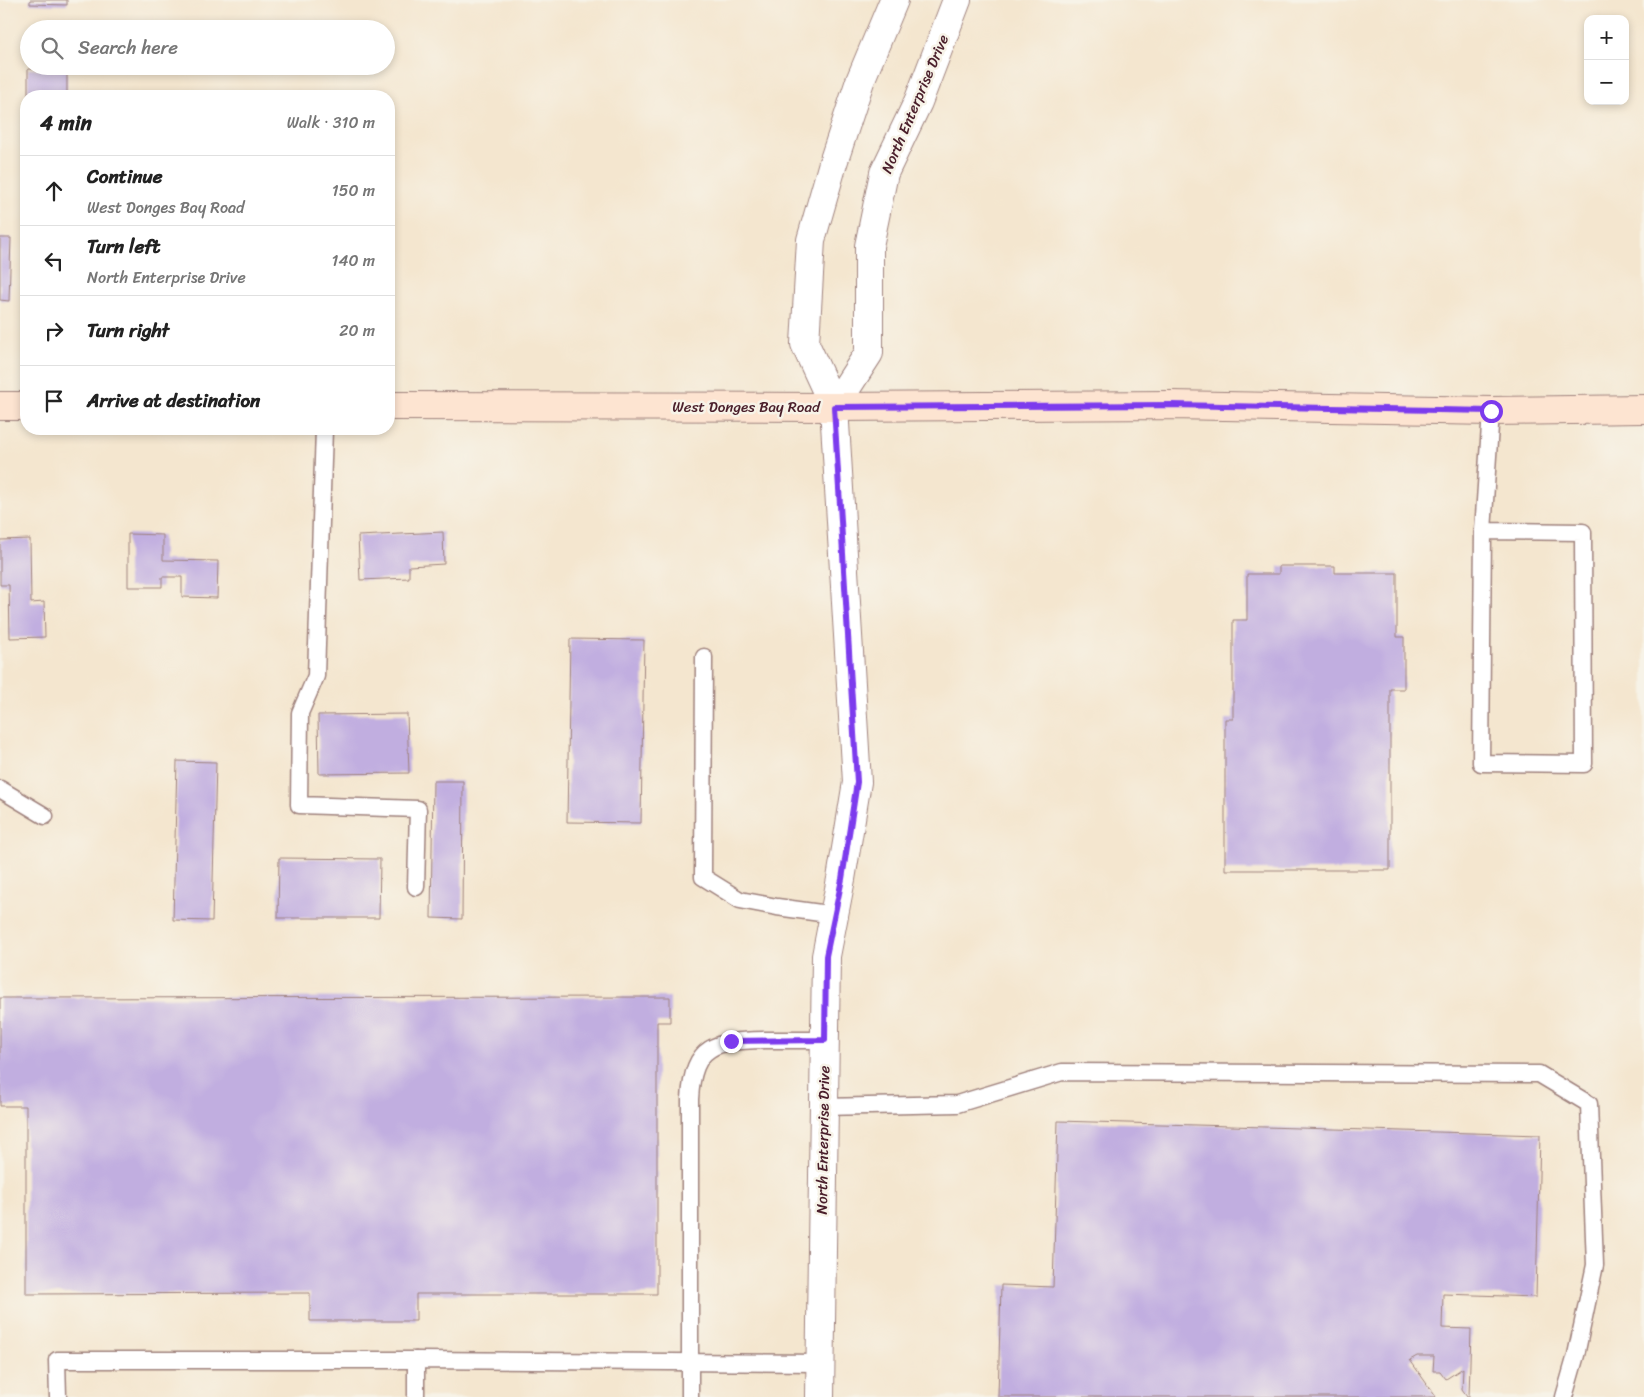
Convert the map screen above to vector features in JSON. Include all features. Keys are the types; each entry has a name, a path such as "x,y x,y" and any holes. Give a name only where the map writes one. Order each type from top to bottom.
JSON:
{"street":[{"name":"North Enterprise Drive","path":"820,1397 826,956 835,915 857,782 834,407 805,344 811,240 832,163 860,81 894,0"},
{"name":"North Enterprise Drive","path":"834,407 869,353 869,246 884,172 918,102 957,0"},
{"name":"West Donges Bay Road","path":"395,406 834,407 1171,405 1491,411 1644,409"},
{"path":"0,406 20,406"}],"lane":[{"path":"1483,531 1583,532 1584,764 1481,763 1483,531 1491,411"},
{"path":"324,435 316,676 300,713 299,805 418,809 416,887"},
{"path":"704,657 703,877 740,900 835,915"},
{"path":"0,790 45,816"},
{"path":"690,1397 690,1099 694,1069 701,1057 713,1047 731,1041 825,1040"},
{"path":"824,1107 957,1104 1062,1072 1539,1074 1589,1104 1595,1265 1576,1355 1564,1397"},
{"path":"58,1397 57,1360 820,1363"},
{"path":"416,1360 416,1397"}],"building":[{"path":"30,0 67,0 67,5 30,4"},
{"path":"28,75 67,75 67,90 28,90"},
{"path":"0,238 11,238 9,301 0,300"},
{"path":"443,532 444,564 409,566 409,578 360,580 358,536"},
{"path":"128,534 163,535 163,560 218,561 217,598 182,597 182,577 162,577 162,587 128,587"},
{"path":"30,539 31,603 44,602 45,637 10,638 9,585 0,585 0,540"},
{"path":"1279,566 1335,566 1335,573 1397,573 1397,637 1404,637 1404,689 1390,689 1390,870 1225,870 1225,719 1233,719 1233,620 1247,620 1247,574 1279,574"},
{"path":"570,639 644,640 641,823 567,822"},
{"path":"407,714 409,773 319,774 318,715"},
{"path":"177,761 216,762 212,921 173,920"},
{"path":"433,781 463,781 462,919 431,918"},
{"path":"279,858 380,859 379,918 278,918"},
{"path":"670,997 670,1022 657,1022 657,1294 416,1294 416,1321 310,1321 310,1293 26,1294 26,1106 0,1106 0,998"},
{"path":"1058,1121 1540,1135 1536,1297 1443,1294 1442,1328 1471,1329 1469,1397 1462,1390 1463,1368 1446,1379 1440,1371 1433,1371 1434,1356 1417,1356 1410,1360 1436,1397 998,1397 1001,1285 1053,1287"}],"route":[{"path":"731,1041 825,1040 826,956 842,879 857,782 834,407 1171,405 1491,411"}]}
